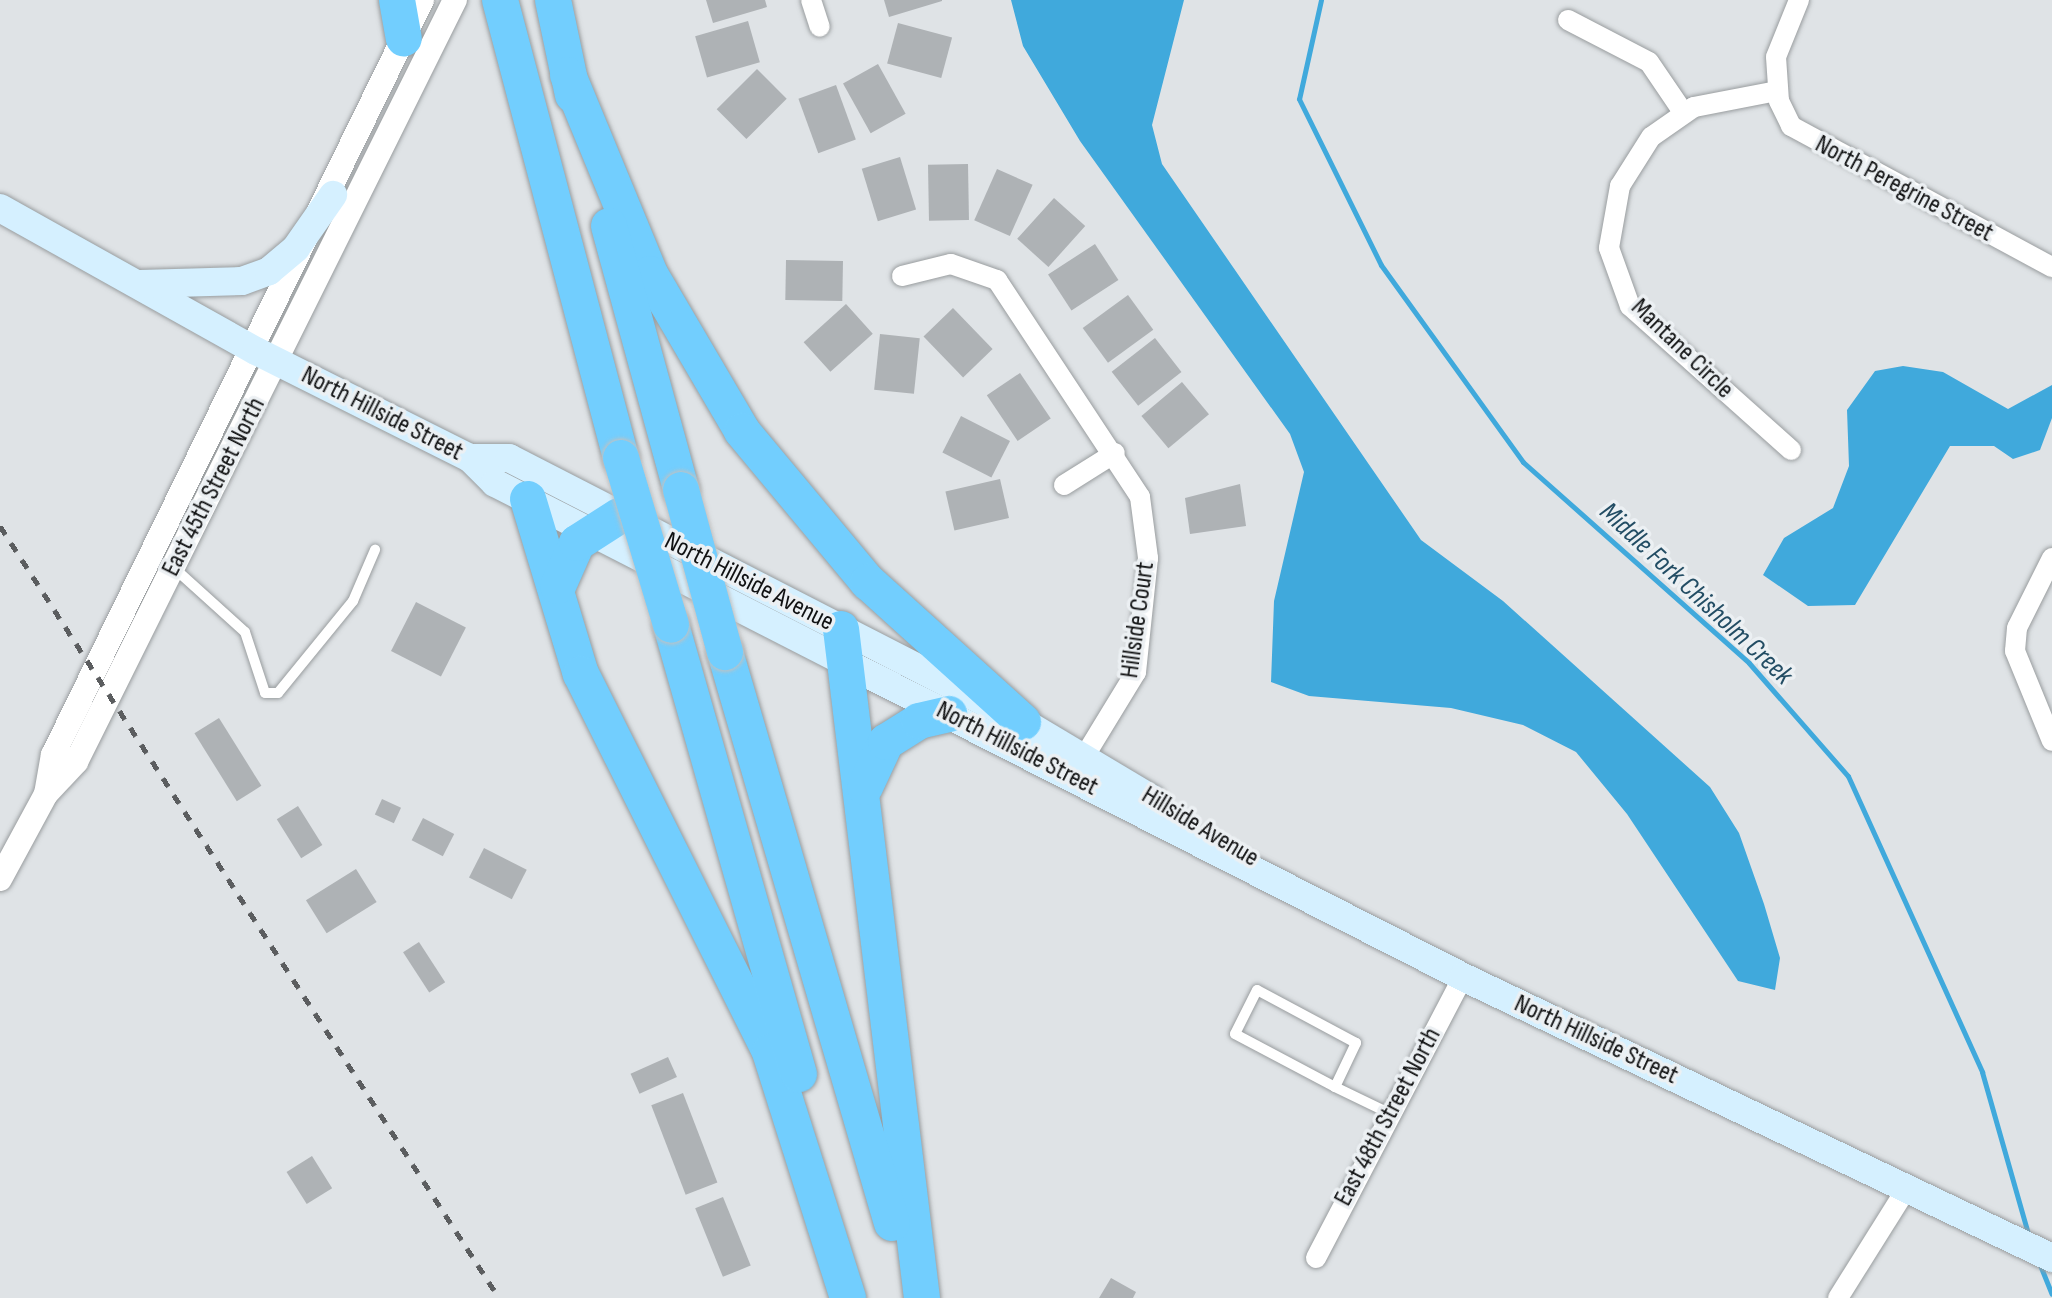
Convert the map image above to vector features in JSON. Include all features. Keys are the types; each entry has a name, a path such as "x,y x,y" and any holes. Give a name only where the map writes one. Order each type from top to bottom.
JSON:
{"highway":[{"path":"397,0 404,38"},
{"path":"553,0 568,75 725,652 913,1298"},
{"path":"501,9 621,458 861,1298"},
{"path":"568,75 650,274 742,431 868,582 1023,722"},
{"path":"528,499 558,586 581,674 770,1052 848,1298"},
{"path":"558,586 562,565 605,524"},
{"path":"841,629 850,665 922,1298"},
{"path":"864,789 886,742 919,721 949,714"}],"main road":[{"path":"137,284 242,281 269,271 296,248 333,195"},
{"name":"North Hillside Street","path":"0,208 268,357 470,458 495,483 528,499 605,524 850,665 949,714 1077,767"},
{"name":"North Hillside Avenue","path":"470,458 509,458 605,524 841,629 1023,722"},
{"name":"Hillside Avenue","path":"1023,722 1077,767 1376,932"},
{"name":"North Hillside Street","path":"1376,932 1463,977 2052,1258"}],"street":[{"name":"East 45th Street North","path":"0,879 46,794 76,762 173,567 268,357 333,195 422,0"},
{"name":"East 45th Street North","path":"46,794 53,755 268,357 455,0"},
{"path":"811,0 820,27"},
{"path":"1777,91 1776,57 1799,0"},
{"path":"1568,20 1649,62 1683,112"},
{"name":"Mantane Circle","path":"1777,91 1683,112 1651,137 1620,186 1609,217 1617,276 1630,306 1791,450"},
{"name":"North Peregrine Street","path":"1777,91 1791,126 1808,140 2052,267"},
{"name":"Hillside Court","path":"902,276 951,264 997,280 1115,453 1140,497 1146,527 1140,646 1127,693 1077,767"},
{"path":"1064,485 1115,453"},
{"path":"2052,558 2017,628 2015,651 2052,741"},
{"name":"East 48th Street North","path":"1316,1258 1387,1112 1463,977"},
{"path":"1838,1298 1907,1188"}],"lane":[{"path":"173,567 245,632 265,693 278,693 353,601 375,550"},
{"path":"1335,1087 1356,1043 1257,990 1235,1034 1335,1087 1387,1112"}],"water":[{"path":"1011,0 1184,0 1152,125 1162,164 1421,540 1503,601 1710,787 1739,833 1764,904 1780,958 1775,990 1738,981 1627,814 1576,752 1523,725 1451,708 1309,696 1271,682 1274,601 1304,472 1290,434 1080,141 1023,46"},
{"path":"1903,366 1943,372 2008,409 2052,385 2052,418 2040,450 2013,459 1994,446 1950,446 1855,605 1808,606 1763,575 1784,538 1833,508 1849,466 1847,410 1875,371"}],"building":[{"path":"706,0 765,0 767,7 713,23"},
{"path":"884,0 942,0 942,1 889,17"},
{"path":"748,21 760,62 707,77 695,36"},
{"path":"898,23 952,37 941,78 887,64"},
{"path":"878,64 906,114 871,133 843,83"},
{"path":"757,69 787,99 746,139 717,109"},
{"path":"836,85 856,140 818,153 798,99"},
{"path":"900,157 916,210 878,221 862,169"},
{"path":"968,164 969,220 929,221 928,165"},
{"path":"997,169 1033,185 1010,236 974,220"},
{"path":"1054,198 1085,226 1048,267 1017,239"},
{"path":"1095,244 1118,280 1071,311 1048,274"},
{"path":"786,260 843,261 842,301 785,300"},
{"path":"1128,295 1153,330 1108,363 1083,328"},
{"path":"846,304 873,334 830,372 804,342"},
{"path":"953,308 993,349 963,377 924,336"},
{"path":"880,334 920,338 914,394 874,390"},
{"path":"1155,338 1181,372 1138,406 1112,372"},
{"path":"1020,373 1051,419 1018,441 987,395"},
{"path":"1182,382 1209,414 1168,448 1141,416"},
{"path":"961,416 1010,441 991,478 942,453"},
{"path":"1000,479 1009,518 954,531 945,492"},
{"path":"1240,484 1246,526 1190,534 1185,498"},
{"path":"416,602 466,627 441,676 391,651"},
{"path":"219,718 261,786 237,801 194,733"},
{"path":"382,799 401,808 394,823 375,814"},
{"path":"298,806 322,845 301,858 277,819"},
{"path":"423,818 454,834 443,856 412,840"},
{"path":"484,848 527,870 512,899 469,877"},
{"path":"356,869 377,902 327,933 306,900"},
{"path":"419,942 445,982 429,993 403,952"},
{"path":"668,1057 677,1077 639,1094 631,1074"},
{"path":"683,1093 717,1183 686,1195 651,1105"},
{"path":"312,1156 332,1188 307,1204 287,1172"},
{"path":"723,1197 751,1266 723,1277 695,1208"},
{"path":"1111,1278 1136,1292 1133,1298 1099,1298"}],"waterway":[{"name":"Middle Fork Chisholm Creek","path":"1321,0 1299,99 1381,265 1523,462 1749,663 1848,776 1982,1072 2028,1234"},
{"name":"Middle Fork Chisholm Creek","path":"2040,1265 2052,1294"}],"railway":[{"path":"0,526 499,1298"}]}
